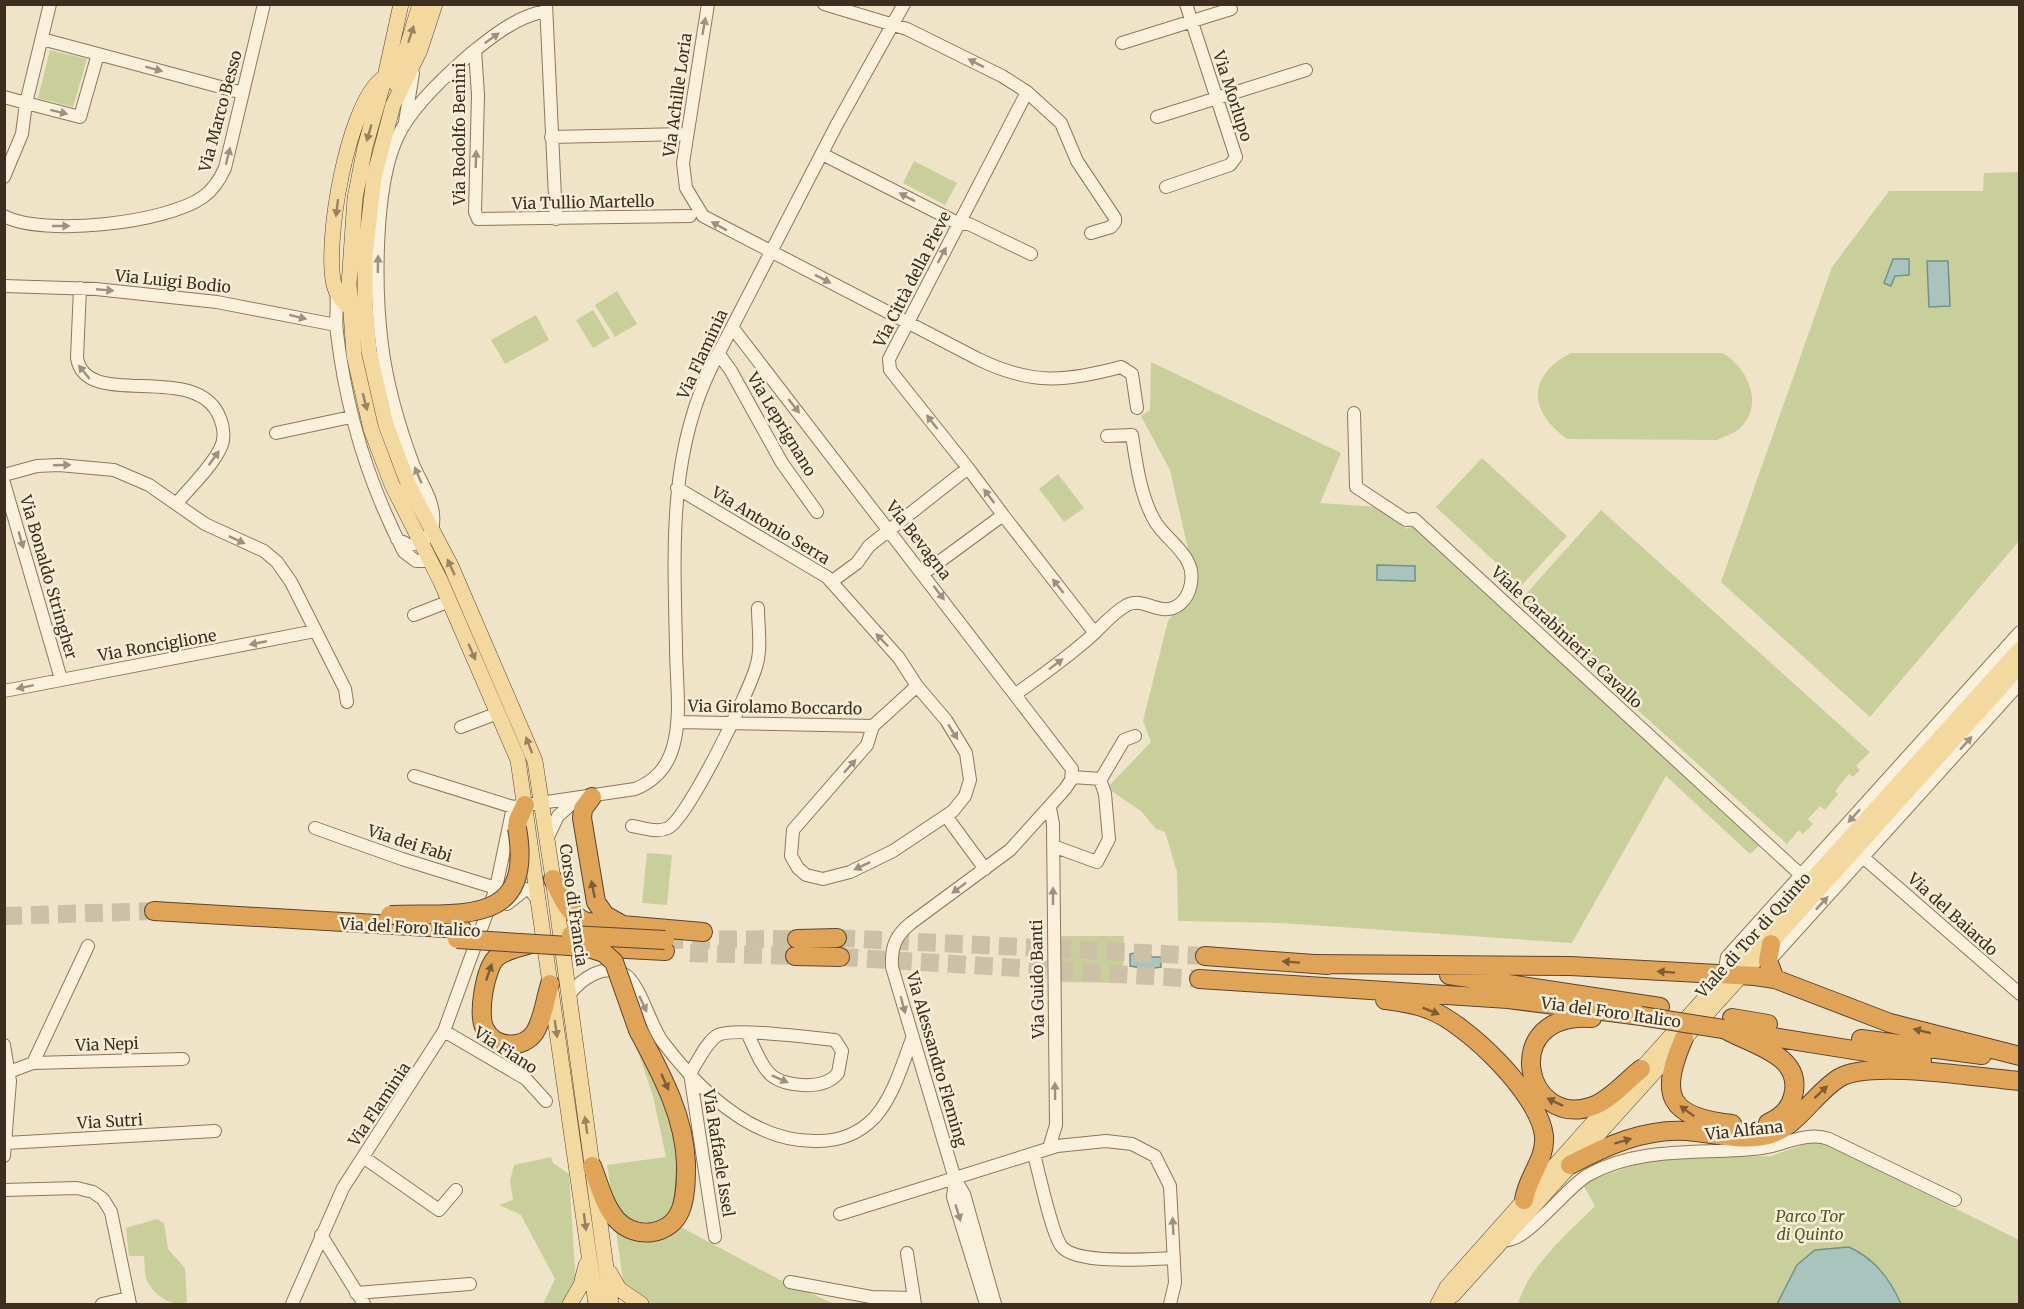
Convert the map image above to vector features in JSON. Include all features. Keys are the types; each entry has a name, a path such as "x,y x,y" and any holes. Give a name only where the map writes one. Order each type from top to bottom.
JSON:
{"highway":[{"path":"585,798 582,818 594,896 605,915 631,927"},
{"path":"325,922 390,915 470,913 498,903 514,885 520,868 521,851 517,828 518,820 526,805"},
{"path":"553,879 568,908 579,919 597,924 703,932"},
{"name":"Via del Foro Italico","path":"325,922 154,917 459,934 665,946 585,947 530,944 459,934 325,922"},
{"path":"837,938 796,947 840,957"},
{"path":"530,944 503,953 494,960 484,991 483,1023 487,1033 497,1041 515,1045 526,1041 536,1030 550,984"},
{"path":"585,947 604,953 614,962 638,1030 666,1084 682,1133 685,1179 683,1202 678,1215 668,1227 657,1232 642,1233 630,1230 611,1212 592,1166"},
{"path":"1770,952 1775,980"},
{"name":"Via del Foro Italico","path":"1204,956 1317,964 1512,991 1660,1007 1727,1025 2019,1080"},
{"path":"1317,964 1570,966 1743,975 1775,980 1890,1023 2019,1058"},
{"name":"Via del Foro Italico","path":"1199,979 1512,991"},
{"path":"1250,982 1415,1005 1458,1025 1478,1041 1519,1086 1540,1120 1544,1133 1542,1151 1526,1187 1524,1208"},
{"name":"Via del Foro Italico","path":"1556,996 1639,1016 2019,1058"},
{"path":"1639,1016 1571,1018 1554,1023 1536,1041 1530,1065 1533,1078 1544,1096 1559,1106 1576,1109 1599,1103 1641,1069"},
{"path":"1684,1038 1671,1067 1669,1079 1672,1095 1682,1108 1697,1118 1725,1123 1757,1125 1775,1120 1787,1109 1794,1095 1791,1070 1780,1056 1727,1025"},
{"path":"1570,1165 1611,1145 1658,1132 1686,1131 1751,1137 1773,1134 1786,1127 1835,1081 1860,1070 1892,1069 2019,1080"}],"main road":[{"name":"Corso di Francia","path":"401,4 385,77 364,147 357,184 350,250 364,401 377,446 398,499 450,602 518,760 596,1305"},
{"path":"393,105 399,73 420,4"},
{"path":"393,105 419,54 435,4"},
{"name":"Corso di Francia","path":"336,290 333,275 334,243 349,142 366,99 385,77"},
{"name":"Corso di Francia","path":"357,307 376,165 393,105"},
{"path":"336,290 357,307"},
{"name":"Corso di Francia","path":"360,342 386,425 409,486 455,575 531,750 526,805 547,840 611,1305"},
{"name":"Viale di Tor di Quinto","path":"1438,1305 1453,1295 1503,1240 1524,1208 1641,1069 1823,868 1979,686 2019,649"},
{"name":"Viale di Tor di Quinto","path":"1438,1305 1446,1287 1570,1165 1743,975 1770,952 1845,860 1927,777 2019,666"},
{"path":"570,1305 583,1282 588,1247"},
{"path":"606,1266 619,1289 641,1305"}],"street":[{"path":"4,177 24,128 26,103 50,4"},
{"name":"Via Marco Besso","path":"4,216 33,225 81,226 144,217 197,201 208,193 221,177 264,4"},
{"name":"Via Achille Loria","path":"708,4 686,134 683,175 695,207 713,224 908,321 983,362 1027,377 1072,379 1121,367 1132,374 1137,408"},
{"path":"824,4 892,22 1002,76 1027,92 1061,123 1077,161 1114,218 1115,222 1111,227 1091,233"},
{"name":"Via Flaminia","path":"292,1305 342,1188 444,1031 526,805 635,789 653,780 668,761 677,722 677,488 695,405 718,354 822,154 892,22 904,4"},
{"name":"Via Morlupo","path":"1166,187 1230,165 1235,160 1235,153 1186,4"},
{"path":"405,122 452,70 475,51 519,19 546,8 553,192 548,200 552,219"},
{"path":"1122,43 1231,9"},
{"path":"42,39 243,93"},
{"name":"Via Rodolfo Benini","path":"475,51 478,95 477,217"},
{"path":"4,98 80,117 98,54"},
{"path":"405,122 408,93 419,54"},
{"path":"1157,117 1306,70"},
{"name":"Via Città della Pieve","path":"1003,515 890,370 890,355 1027,92"},
{"name":"Corso di Francia","path":"405,122 395,142 386,181 379,234 378,289 382,347 399,420 432,507 432,530"},
{"path":"551,137 686,134"},
{"path":"822,154 959,224 969,224 1031,254"},
{"name":"Via Tullio Martello","path":"477,217 481,220 690,216"},
{"name":"Via Luigi Bodio","path":"4,286 80,288 232,304 336,325"},
{"path":"80,288 76,358 87,378 104,383 186,391 207,401 219,415 224,434 220,449 177,503"},
{"path":"336,325 378,289"},
{"name":"Corso di Francia","path":"336,290 336,325 351,417 374,484 397,538 409,558 418,562 430,561"},
{"name":"Via Bevagna","path":"732,327 1070,765 1072,777"},
{"path":"360,342 375,340 382,347"},
{"name":"Corso di Francia","path":"343,376 360,342"},
{"name":"Via Leprignano","path":"718,354 731,371 771,445 817,512"},
{"name":"Viale Carabinieri a Cavallo","path":"1354,413 1356,487 1406,520 1414,519 1802,876"},
{"path":"276,433 351,417"},
{"path":"1016,694 1085,642 1110,617 1133,603 1162,610 1175,607 1186,597 1191,584 1188,561 1164,533 1150,512 1132,435 1107,436"},
{"path":"4,475 43,466 100,467 139,480 177,503 205,524 271,557 289,579 345,689 347,702"},
{"path":"831,582 857,563 869,546 889,529 968,468"},
{"name":"Via Bonaldo Stringher","path":"4,483 61,680"},
{"name":"Via Antonio Serra","path":"677,488 759,535 831,582 899,658 917,686 946,720 968,760 970,780 968,789 958,807 893,851 833,878 813,877 798,868 790,851 793,830 867,745 873,726"},
{"path":"924,573 1003,515 1094,632"},
{"path":"397,538 407,545 420,543 429,538 432,530"},
{"path":"414,615 450,602"},
{"path":"632,826 656,830 673,825 691,798 732,721 756,669 759,656 758,608"},
{"name":"Via Ronciglione","path":"4,691 315,631"},
{"name":"Viale di Tor di Quinto","path":"1724,975 1727,957 1822,852 1979,686 2019,632"},
{"name":"Viale di Tor di Quinto","path":"1943,759 2019,683"},
{"path":"873,726 917,686"},
{"path":"461,727 498,712"},
{"name":"Via Girolamo Boccardo","path":"677,722 732,721 873,726"},
{"path":"1100,779 1124,740 1135,736"},
{"path":"414,776 526,805"},
{"path":"946,816 985,868 1010,850 1050,808 1072,777 1100,779"},
{"name":"Viale di Tor di Quinto","path":"1770,952 1791,936 1864,858 1927,777"},
{"path":"1053,846 1096,862 1109,839 1105,794 1100,779"},
{"path":"547,840 558,816 585,798"},
{"name":"Via Guido Banti","path":"1049,1148 1056,1125 1053,846 1050,808"},
{"name":"Via dei Fabi","path":"315,828 402,860 496,888"},
{"path":"1822,852 1823,868"},
{"path":"1845,860 1864,858"},
{"name":"Via del Baiardo","path":"1864,858 2019,994"},
{"name":"Via Alessandro Fleming","path":"985,868 903,929 892,948 892,967 955,1179 964,1194 995,1305"},
{"path":"486,918 524,890 531,891 538,901"},
{"path":"1770,952 1791,936"},
{"path":"33,1063 88,946"},
{"path":"569,995 581,981 594,974 612,971 627,976 659,1037 690,1073 726,1107 764,1131 790,1139 831,1140 854,1133 876,1116 890,1094 912,1038"},
{"name":"Via Fiano","path":"444,1031 526,1080 546,1101"},
{"path":"690,1073 715,1038 726,1032 747,1033 835,1040 842,1051 838,1073 824,1082 803,1085 780,1080 769,1073 747,1033"},
{"path":"4,1045 9,1072 4,1156"},
{"name":"Via Nepi","path":"9,1072 33,1063 183,1059"},
{"name":"Via Raffaele Issel","path":"690,1073 715,1237"},
{"name":"Via Sutri","path":"6,1143 215,1131"},
{"name":"Via Alfana","path":"1503,1240 1516,1239 1575,1183 1620,1162 1666,1154 1762,1148 1811,1136 1829,1139 1955,1200"},
{"path":"840,1214 1034,1155 1049,1148 1072,1143 1117,1141 1141,1146 1155,1156 1170,1189 1175,1283 1170,1305"},
{"path":"1034,1155 1057,1237 1067,1252 1082,1257 1174,1258"},
{"path":"363,1157 439,1210 456,1190"},
{"name":"Via Alessandro Fleming","path":"955,1179 953,1197 986,1305"},
{"path":"4,1190 77,1188 93,1192 103,1199 111,1212 130,1301 102,1305"},
{"path":"1524,1208 1531,1218 1542,1216"},
{"path":"321,1235 364,1305"},
{"path":"790,1282 871,1297 914,1301 907,1253"},
{"path":"357,1293 470,1284"}],"green space":[{"path":"50,50 87,59 73,107 38,98"},
{"path":"914,161 957,183 945,205 903,183"},
{"path":"2019,172 2019,541 1870,717 1721,582 1832,267 1889,191 1983,191 1984,173"},
{"path":"617,291 637,324 615,337 595,305"},
{"path":"593,310 610,338 593,348 576,320"},
{"path":"536,315 549,340 505,364 491,340"},
{"path":"1571,353 1722,353 1731,359 1746,377 1752,399 1751,410 1738,430 1717,440 1567,439 1545,417 1538,394 1540,383 1546,372 1556,362"},
{"path":"1151,362 1341,453 1320,503 1379,507 1407,529 1412,525 1761,844 1750,854 1666,776 1572,943 1281,923 1178,921 1177,872 1165,832 1156,829 1141,811 1107,788 1151,742 1143,721 1168,621 1196,584 1170,470 1141,416 1150,410"},
{"path":"1482,458 1567,536 1521,586 1436,507"},
{"path":"1058,474 1084,508 1064,522 1039,489"},
{"path":"1601,510 1870,752 1856,766 1860,770 1853,777 1849,774 1835,791 1838,794 1825,810 1820,806 1808,819 1813,824 1803,834 1799,830 1787,844 1518,603"},
{"path":"647,853 672,855 667,905 642,903"},
{"path":"1059,936 1124,936 1123,983 1059,982"},
{"path":"635,1043 666,1098 680,1166 677,1208 659,1226 635,1228 614,1209 607,1165 666,1157 653,1096"},
{"name":"Parco Tor di Quinto","path":"1812,1142 1821,1142 2019,1240 2019,1304 1518,1304 1523,1290 1550,1251 1595,1206 1582,1183 1640,1163 1689,1157 1771,1156"},
{"path":"551,1157 553,1163 569,1174 576,1286 561,1304 543,1304 555,1279 521,1215 499,1205 513,1200 510,1181 514,1165"},
{"path":"157,1219 164,1223 168,1249 185,1268 187,1302 182,1304 164,1299 150,1286 145,1272 144,1256 129,1256 126,1228"},
{"path":"615,1225 677,1225 782,1281 835,1304 648,1304 624,1286"}],"water":[{"path":"1893,259 1909,259 1909,275 1895,276 1891,286 1884,283"},
{"path":"1927,261 1948,261 1950,306 1929,307"},
{"path":"1377,565 1415,566 1415,581 1377,580"},
{"path":"1149,949 1151,955 1148,957 1161,957 1161,967 1148,969 1130,966 1130,954"},
{"path":"1849,1247 1867,1257 1881,1271 1901,1304 1777,1304 1797,1265 1815,1250"}],"tunnel":[{"path":"4,916 154,911"},
{"path":"837,938 1205,956"},
{"path":"665,940 797,939"},
{"path":"690,953 795,956"},
{"path":"840,957 1199,979"}]}
